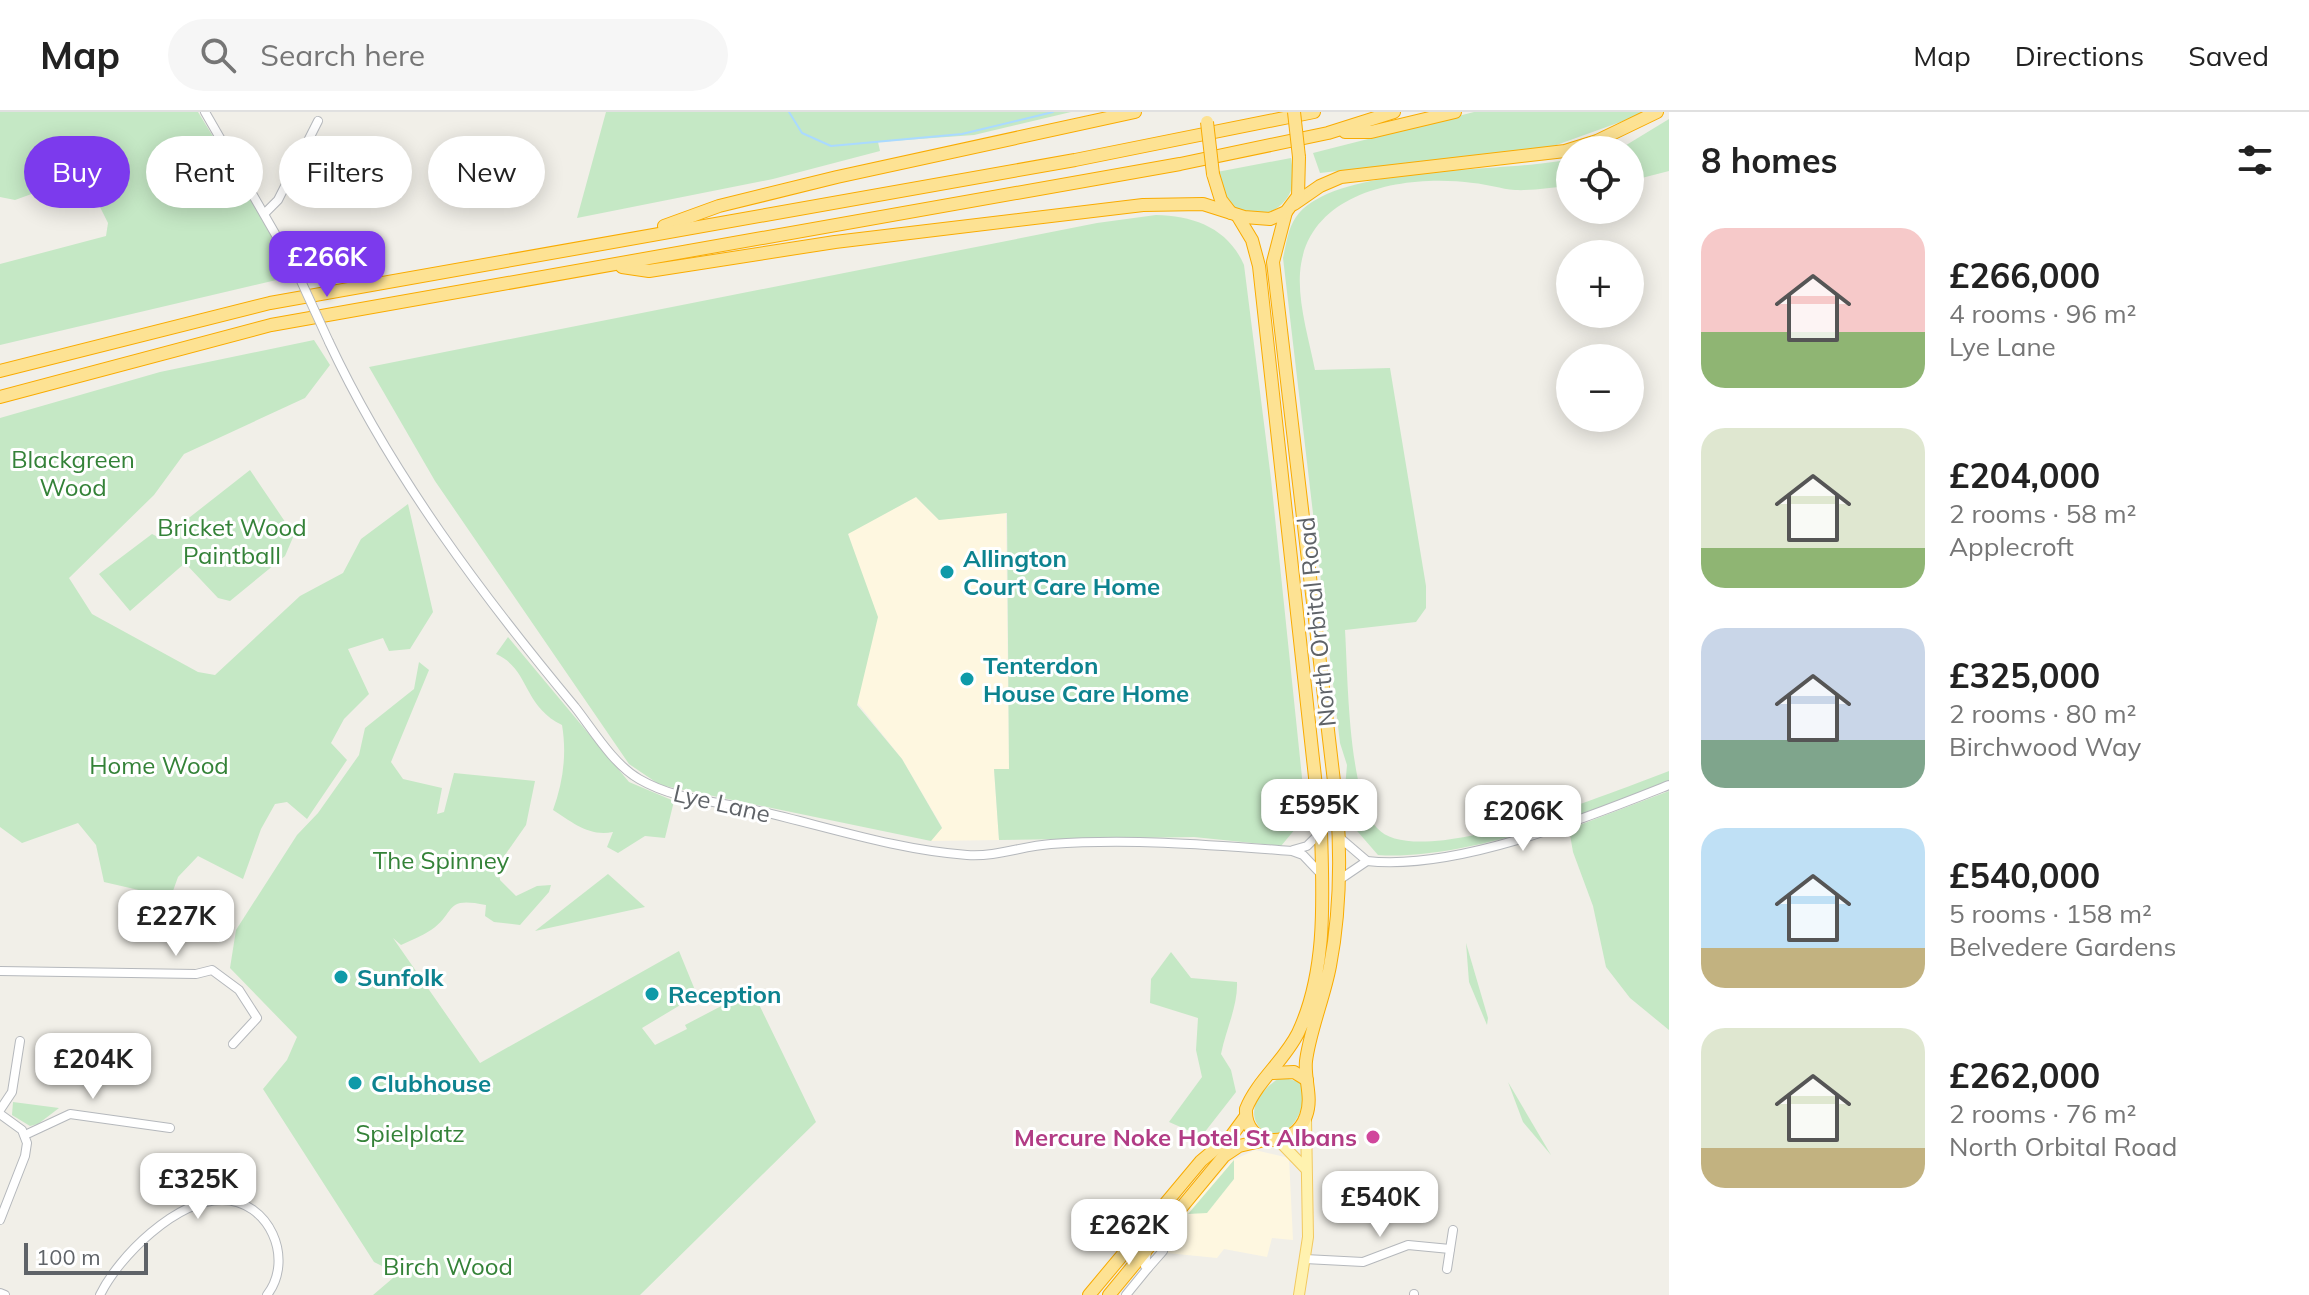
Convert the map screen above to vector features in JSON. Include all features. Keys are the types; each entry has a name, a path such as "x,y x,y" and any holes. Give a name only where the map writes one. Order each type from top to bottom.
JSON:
{"highway":[{"path":"641,235 719,206 1135,112"},
{"name":"North Orbital Road","path":"1294,112 1300,187 1277,238 1274,271 1339,837 1335,940 1306,1062 1307,1080"},
{"path":"0,371 270,303 1075,160 1314,112"},
{"path":"0,397 271,325 1180,164 1328,133 1394,112"},
{"path":"1328,133 1371,132 1455,112"},
{"path":"609,266 649,271 835,242 1143,205 1203,204 1265,220 1290,208 1320,186 1341,177 1565,151 1597,141 1657,112"},
{"name":"North Orbital Road","path":"1207,117 1213,174 1221,200 1252,240 1259,266 1321,832 1319,947 1311,997 1298,1033 1273,1073"},
{"path":"1089,1295 1201,1161 1232,1135 1246,1116 1249,1102 1273,1073 1294,1072 1307,1080 1309,1102 1306,1119 1293,1133 1279,1141 1265,1140 1239,1146 1224,1156 1109,1295"},
{"path":"1246,1116 1252,1130 1265,1140"}],"main road":[{"path":"1299,1295 1305,1259 1306,1119"},
{"path":"1279,1141 1305,1168"}],"street":[{"path":"205,112 266,212 278,200 318,121"},
{"name":"Lye Lane","path":"266,212 359,403 413,489 517,638 613,753 639,779 705,803 750,808 945,853 1007,853 1051,844 1172,842 1292,851"},
{"path":"1339,880 1367,861 1453,855 1583,817 1669,785"},
{"path":"1292,851 1307,846 1321,832"},
{"path":"1339,837 1367,861"},
{"path":"1292,851 1303,855 1322,875"},
{"path":"0,971 196,974 212,970 239,990 257,1018 233,1044"},
{"path":"0,1220 25,1156 25,1135 17,1124 0,1112 12,1092 20,1041"},
{"path":"25,1135 70,1114 170,1128"},
{"path":"100,1295 121,1261 154,1231 189,1208 222,1200 251,1207 274,1236 278,1267 275,1283 267,1295"},
{"path":"1447,1269 1453,1230"},
{"path":"1305,1259 1363,1262 1408,1245 1450,1249"},
{"path":"1148,1247 1145,1266 1148,1268"},
{"path":"1126,1295 1163,1251"}],"shaded area":[{"path":"916,497 939,520 1006,512 1009,769 994,770 999,840 931,841 942,827 902,759 856,701 875,619 848,533"},
{"path":"1255,1150 1289,1158 1293,1240 1272,1238 1267,1257 1224,1249 1217,1258 1167,1253 1189,1208 1231,1161"}],"green space":[{"path":"0,112 198,112 213,136 146,136 146,208 257,208 274,236 285,278 0,345 0,264 106,236 108,223 100,208 130,208 130,136 24,136 24,197 15,200 0,197"},
{"path":"606,112 1071,112 974,135 878,142 880,151 773,179 577,218"},
{"path":"1474,112 1648,112 1581,136 1556,136 1556,145 1551,147 1320,173 1313,153"},
{"path":"1669,119 1669,171 1644,177 1644,136 1641,136"},
{"path":"1291,158 1293,183 1290,193 1276,209 1267,213 1247,213 1229,202 1217,172"},
{"path":"1556,161 1556,187 1515,190 1447,181 1390,186 1364,194 1340,206 1320,223 1306,245 1300,285 1315,370 1390,368 1426,586 1426,608 1416,622 1345,630 1351,734 1360,789 1367,812 1377,828 1399,840 1432,841 1518,824 1669,771 1669,782 1565,820 1486,843 1411,855 1378,855 1351,824 1344,799 1347,765 1340,743 1283,258 1296,217 1316,200 1346,187 1423,173"},
{"path":"1156,215 1184,218 1208,226 1229,242 1244,265 1271,479 1306,816 1281,846 1194,837 999,840 994,769 1009,769 1007,513 939,520 916,497 848,534 878,617 857,705 902,759 942,828 931,841 660,785 629,764 435,481 369,367 1097,223"},
{"path":"314,340 330,365 305,398 184,454 154,495 69,578 92,614 198,672 215,675 300,596 343,573 361,539 408,504 433,612 410,649 389,651 383,638 348,649 369,694 344,719 331,743 347,760 307,819 287,802 275,804 261,829 243,879 198,856 178,877 169,902 143,891 104,882 96,845 78,823 22,843 0,827 0,418 160,372"},
{"name":"Bricket Wood Paintball","path":"250,470 294,535 285,556 230,601 218,598 185,563 130,611 99,574 152,534 162,539"},
{"path":"508,637 629,782 674,801 665,838 645,836 618,853 607,847 613,832 588,830 553,810 563,768 562,725 540,708 515,669 496,654"},
{"path":"419,662 429,670 391,762 403,779 442,788 437,814 444,812 454,773 535,781 526,825 498,865 500,880 516,896 537,886 551,885 549,892 520,925 494,922 485,916 486,905 463,903 452,907 439,923 420,936 401,945 393,938 480,1063 679,951 697,995 642,1028 655,1045 687,1029 685,1025 752,990 816,1122 640,1295 373,1295 393,1278 394,1272 374,1262 263,1089 287,1060 297,1037 230,968 236,930 297,835 318,813 359,755 365,728 414,689"},
{"path":"1669,791 1669,1030 1630,998 1606,967 1593,906 1573,852 1569,829"},
{"path":"608,874 645,907 535,931"},
{"path":"1466,943 1488,1018 1487,1025 1469,982"},
{"path":"1171,952 1191,978 1237,982 1234,1009 1221,1054 1231,1070 1236,1092 1204,1133 1192,1132 1169,1122 1202,1077 1196,1050 1198,1018 1150,1003 1151,979"},
{"path":"1281,1077 1300,1082 1303,1102 1298,1116 1284,1133 1266,1134 1259,1127 1254,1111 1260,1096"},
{"path":"1508,1082 1551,1155 1523,1122"},
{"path":"13,1102 59,1108 38,1124 30,1126 12,1115"},
{"path":"1234,1160 1234,1179 1207,1213 1188,1214"}],"waterway":[{"path":"789,112 802,133 831,146 962,134 1053,112"}],"place":[{"name":"Allington Court Care Home","path":"947,572"},
{"name":"Tenterdon House Care Home","path":"967,679"},
{"name":"Sunfolk","path":"341,977"},
{"name":"Reception","path":"652,994"},
{"name":"Clubhouse","path":"355,1083"},
{"name":"Mercure Noke Hotel St Albans","path":"1373,1137"}],"park label":[{"name":"Blackgreen Wood","path":"73,473"},
{"name":"Home Wood","path":"159,765"},
{"name":"The Spinney","path":"441,860"},
{"name":"Spielplatz","path":"410,1133"},
{"name":"Birch Wood","path":"448,1266"}]}
